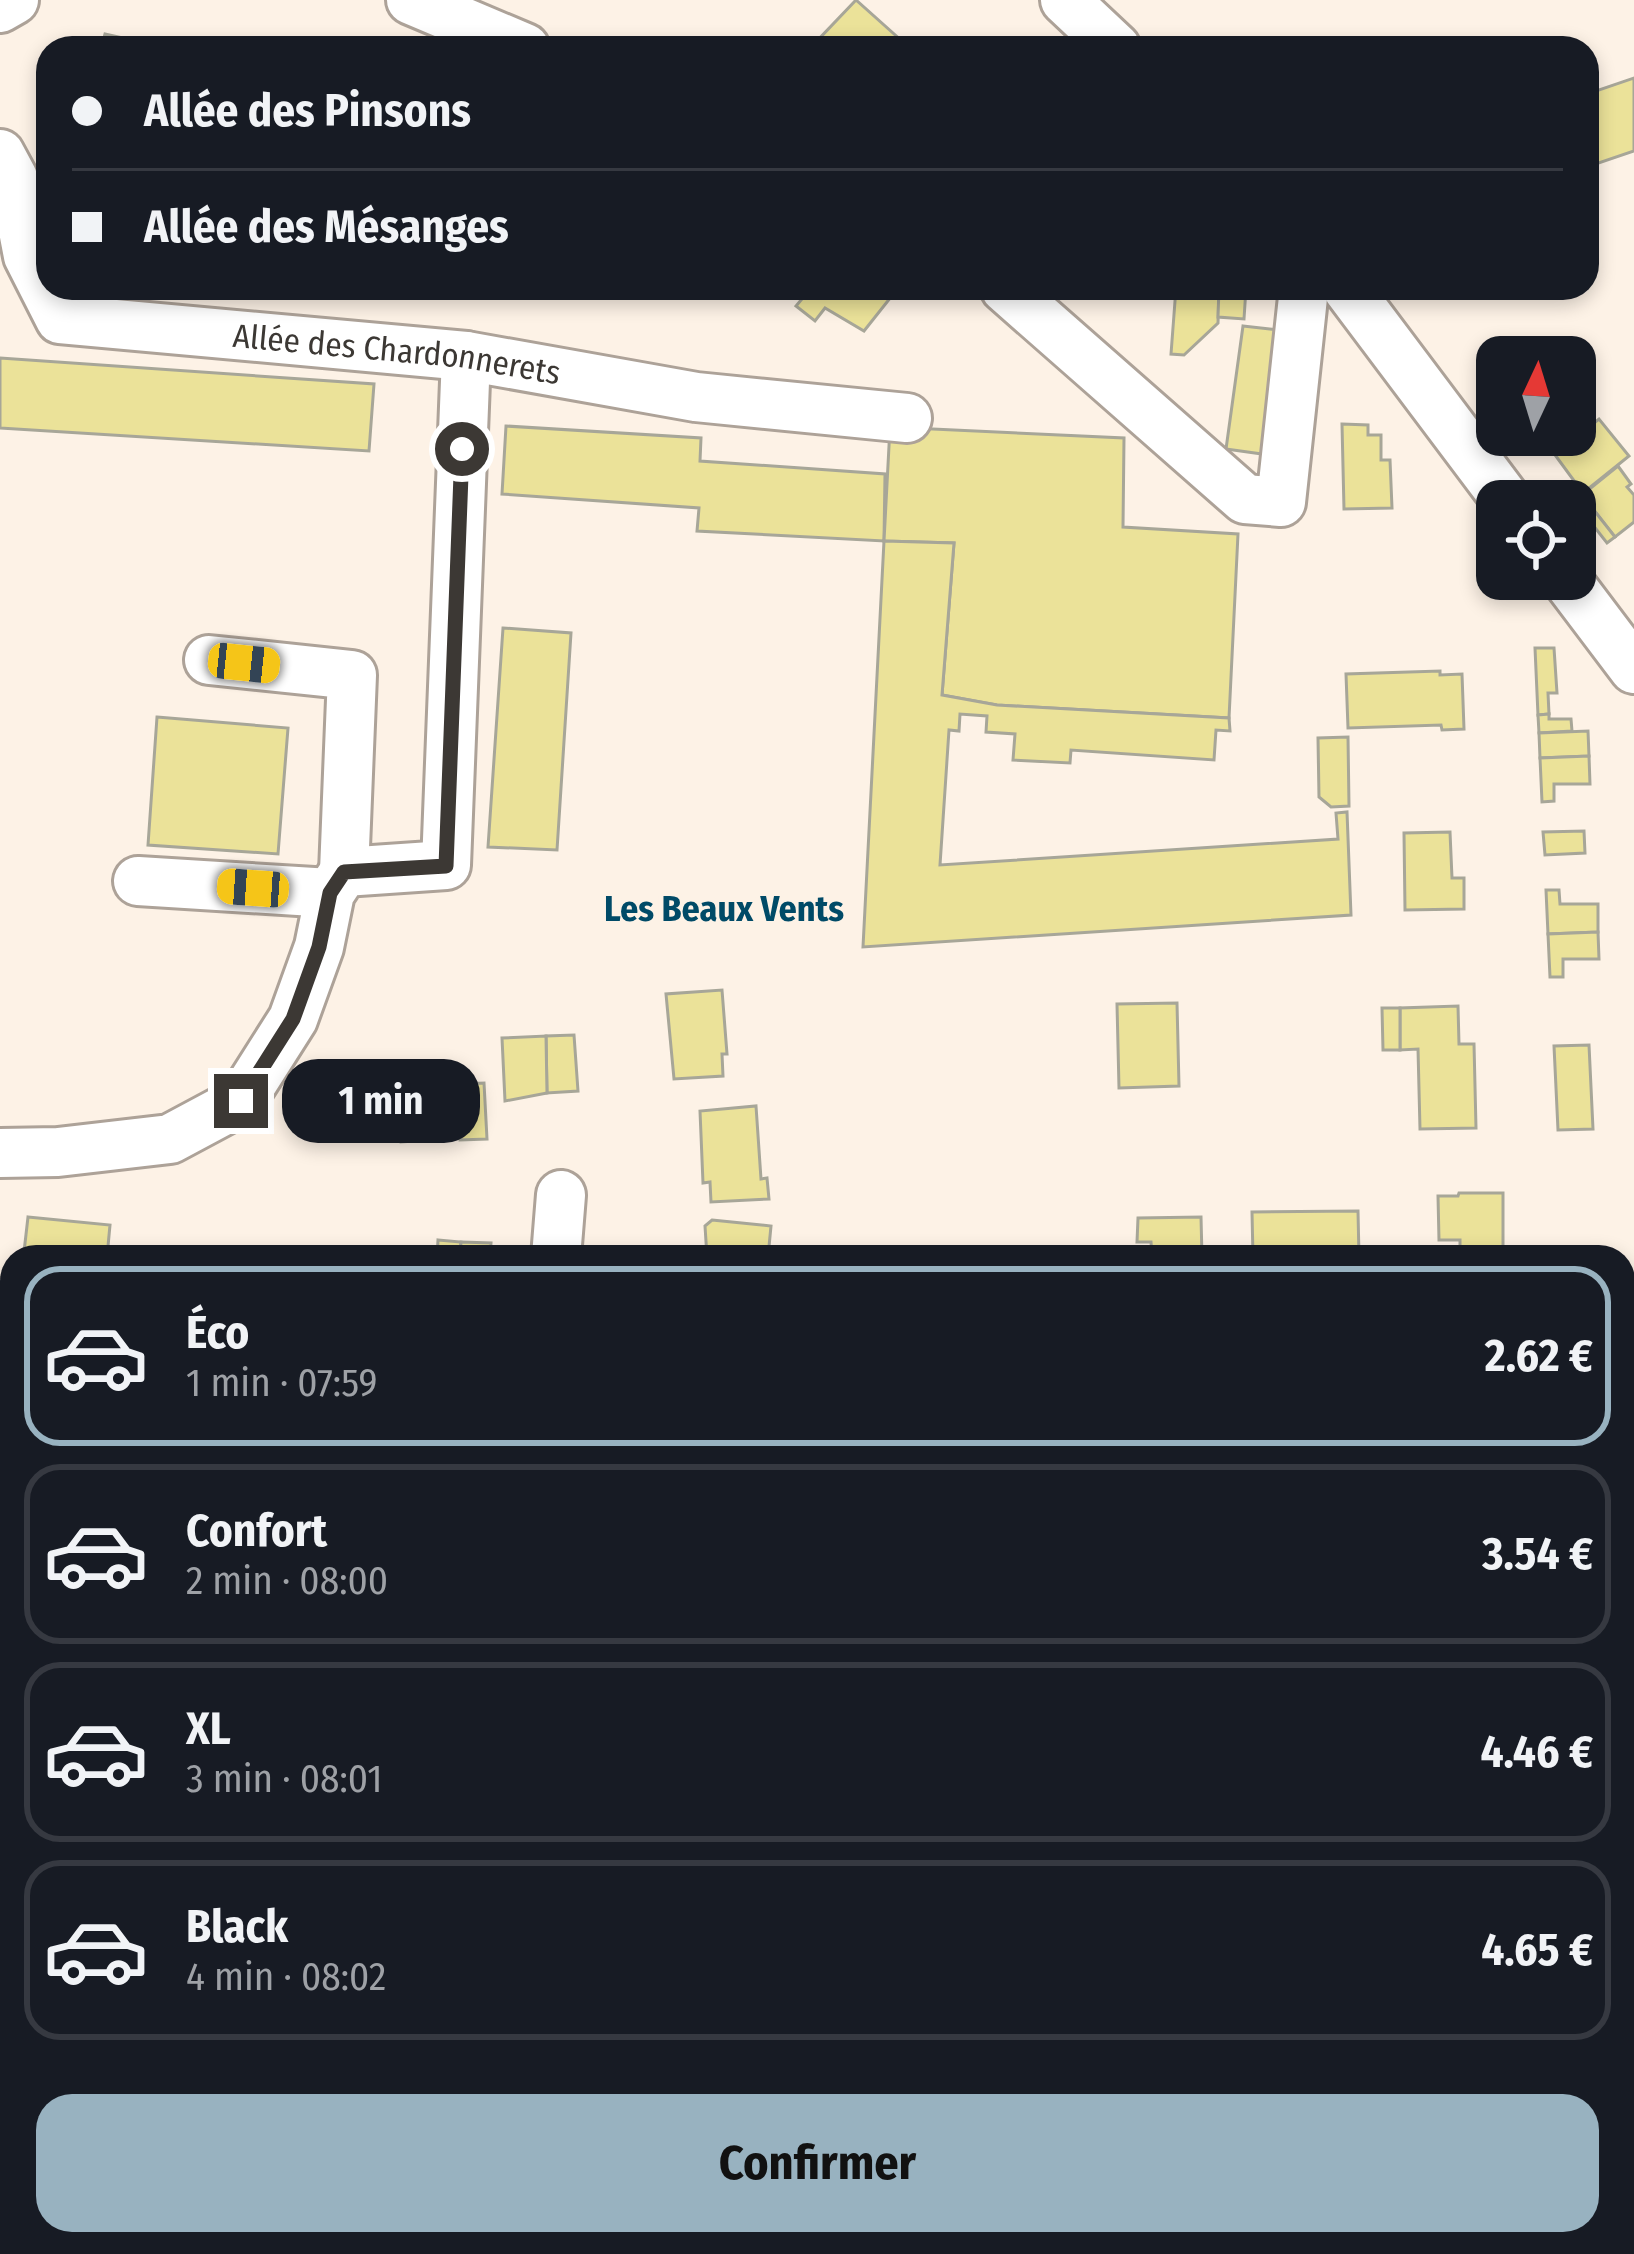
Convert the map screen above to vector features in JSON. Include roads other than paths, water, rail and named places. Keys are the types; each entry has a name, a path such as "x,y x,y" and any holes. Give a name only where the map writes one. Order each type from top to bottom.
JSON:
{"street":[{"path":"0,8 14,0"},
{"path":"411,0 497,36"},
{"path":"1065,0 1103,36"},
{"name":"Allée des Chardonnerets","path":"0,154 13,178 14,271 36,294"},
{"name":"Allée des Chardonnerets","path":"42,300 60,319 466,356 696,397 907,418"},
{"path":"1019,300 1245,500 1280,502 1303,300"},
{"path":"1356,300 1491,480"},
{"path":"138,881 337,882 446,866 466,356"},
{"path":"1582,600 1634,669"},
{"path":"0,1153 58,1152 170,1139 241,1101 293,1019 337,882 352,675 208,660"},
{"path":"557,1245 561,1195"}],"district":[{"name":"Les Beaux Vents","path":"724,908"}]}
